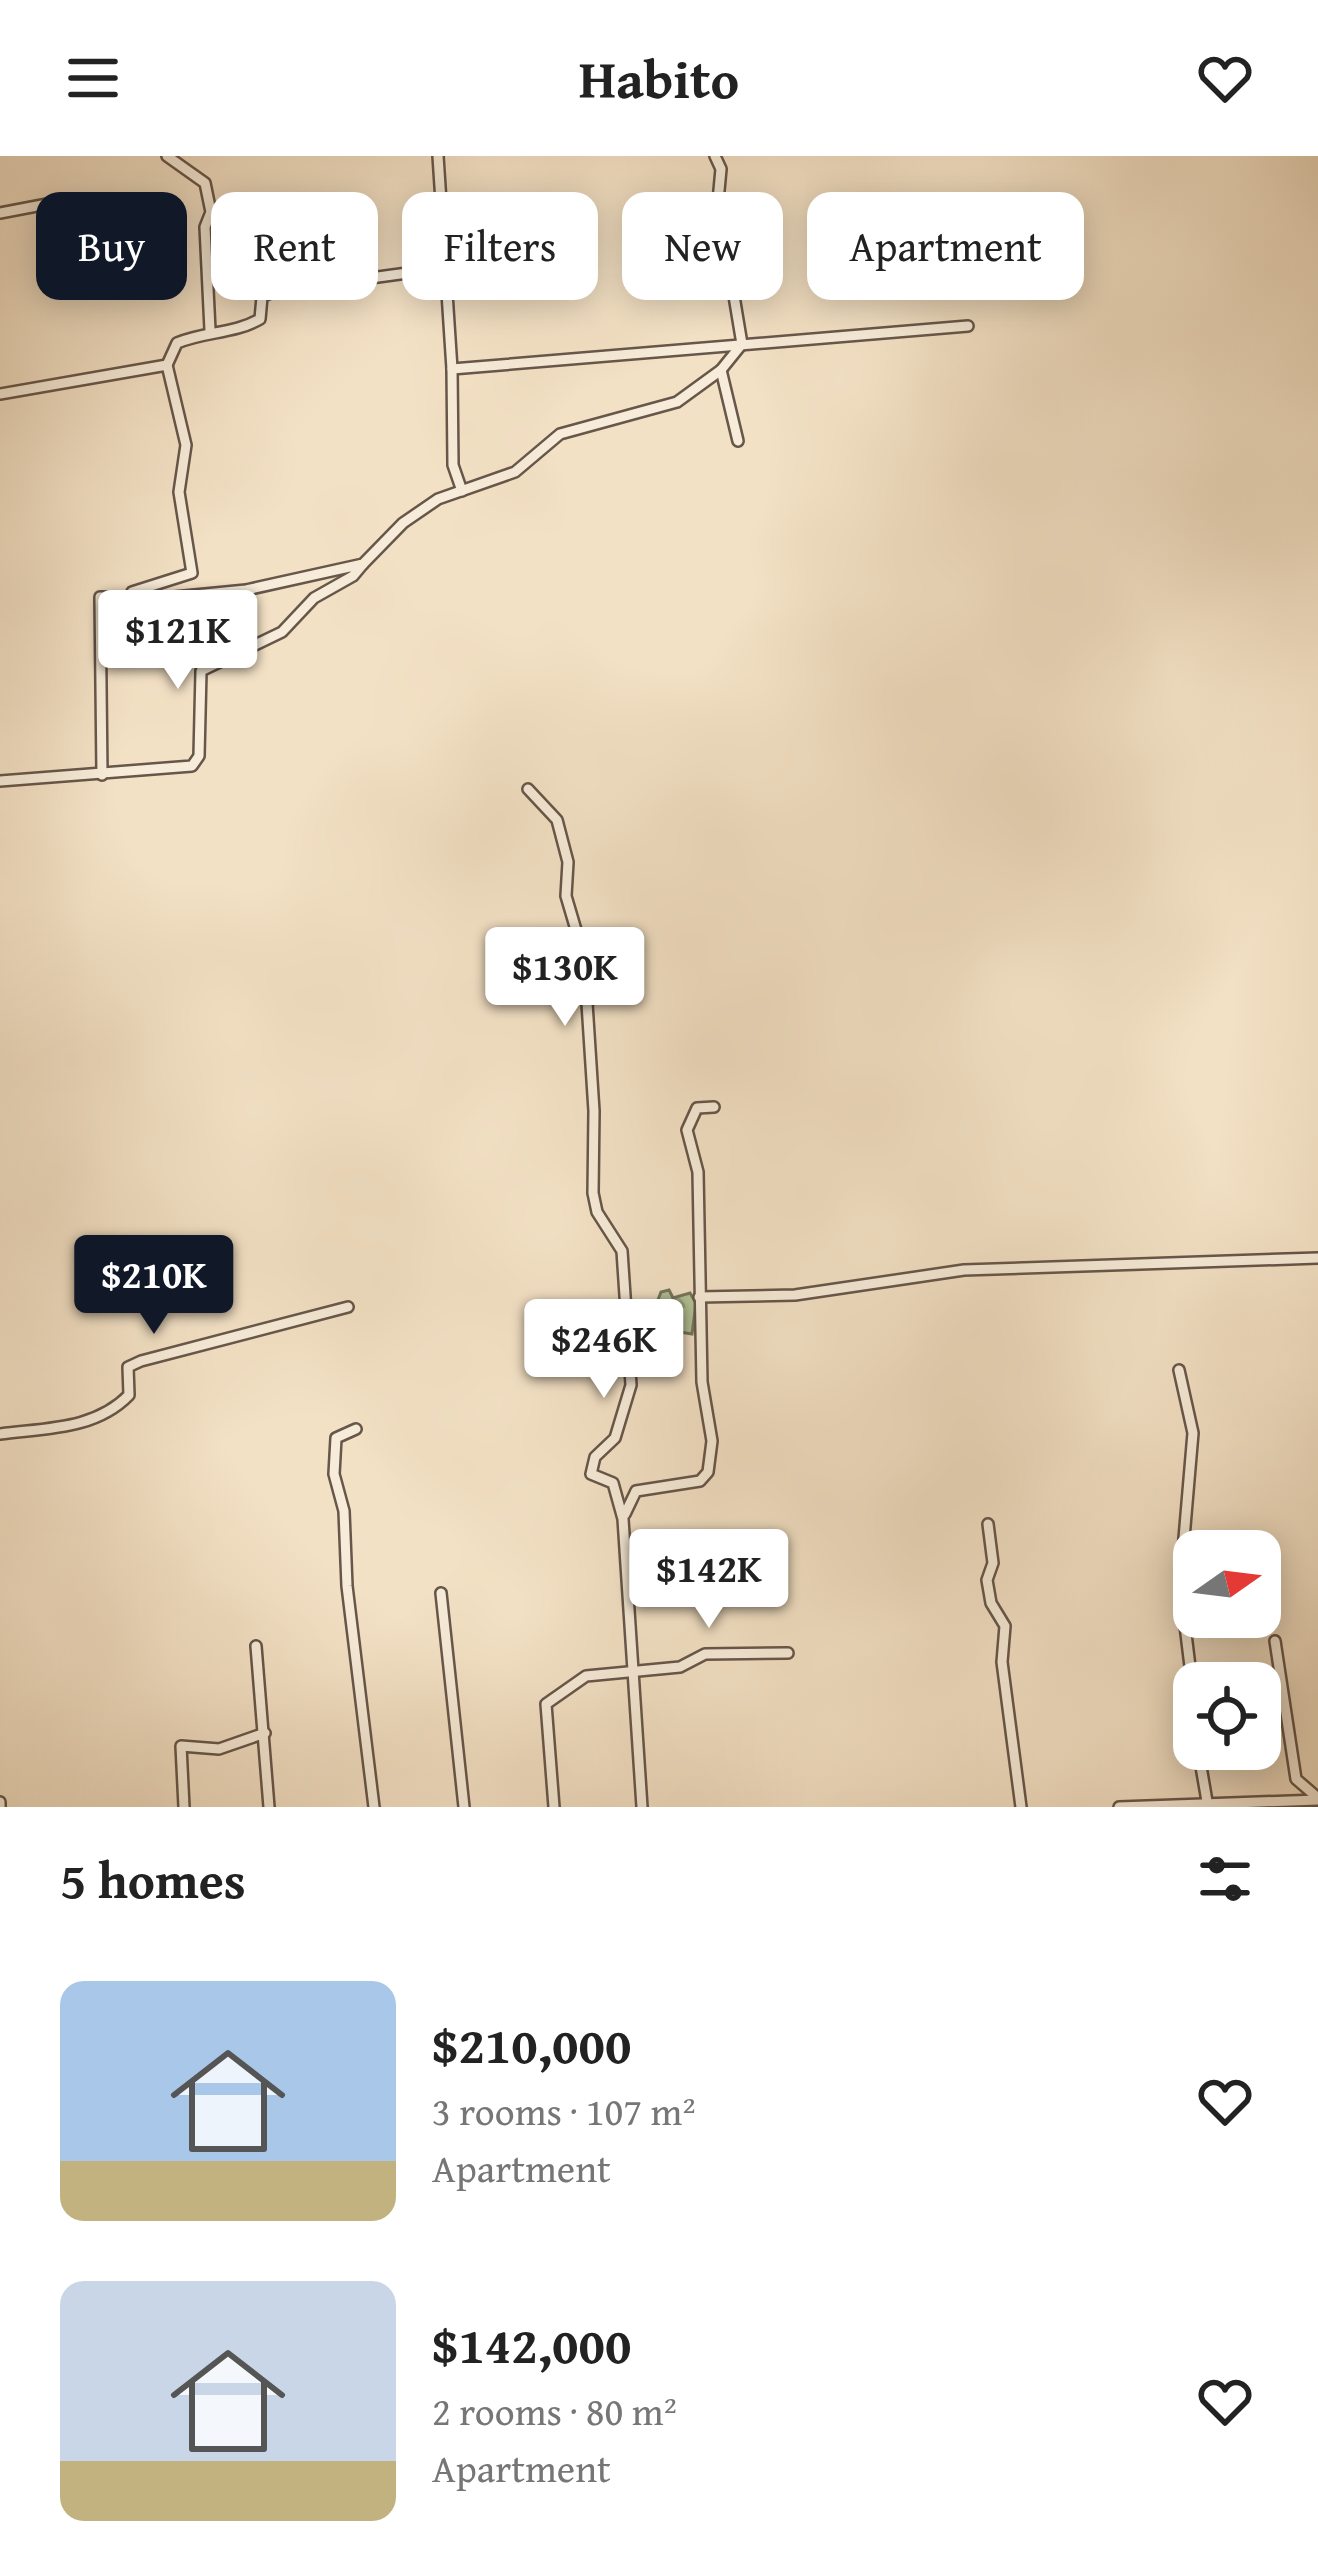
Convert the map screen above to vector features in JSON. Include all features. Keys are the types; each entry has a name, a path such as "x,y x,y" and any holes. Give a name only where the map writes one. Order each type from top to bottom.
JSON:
{"street":[{"path":"167,156 205,182 211,212 205,227 210,330"},
{"path":"438,156 440,192"},
{"path":"0,782 192,766 199,756 201,671 282,632 314,598 353,576 403,523 438,499 515,472 560,434 592,422 658,410 721,370 742,344 728,260 730,239 718,201 722,169 715,156"},
{"path":"0,213 36,206"},
{"path":"103,775 100,597 126,594 192,573 179,492 185,445 167,364 177,343 210,330 238,332 260,319 262,297 274,291 402,274"},
{"path":"446,300 453,465 462,491"},
{"path":"452,369 968,326"},
{"path":"0,394 167,364"},
{"path":"721,370 738,441"},
{"path":"126,594 164,598 246,590 363,564"},
{"path":"528,789 557,820 570,871 565,888 584,957 594,1111 593,1193 597,1212 622,1251 631,1384 615,1438 591,1463 591,1474 613,1484 623,1519 642,1807"},
{"path":"623,1519 636,1491 700,1481 708,1472 712,1441 702,1382 698,1172 688,1130 697,1108 714,1107"},
{"path":"699,1297 795,1294 964,1270 1318,1258"},
{"path":"0,1435 71,1428 117,1407 129,1395 128,1367 141,1361 348,1307"},
{"path":"1179,1370 1193,1433 1180,1586 1189,1662"},
{"path":"356,1429 336,1438 334,1474 344,1510 347,1586 374,1807"},
{"path":"988,1524 993,1563 987,1580 991,1603 1005,1626 1002,1662 1021,1807"},
{"path":"441,1593 464,1807"},
{"path":"1275,1642 1296,1779 1318,1799"},
{"path":"256,1646 269,1807"},
{"path":"554,1807 546,1704 586,1676 680,1667 705,1654 788,1653"},
{"path":"184,1807 181,1746 219,1749 265,1732"},
{"path":"1201,1770 1207,1805"},
{"path":"1124,1807 1318,1799"}],"green space":[{"path":"669,1290 673,1298 690,1293 696,1303 692,1334 655,1328 653,1313 661,1292"}]}
